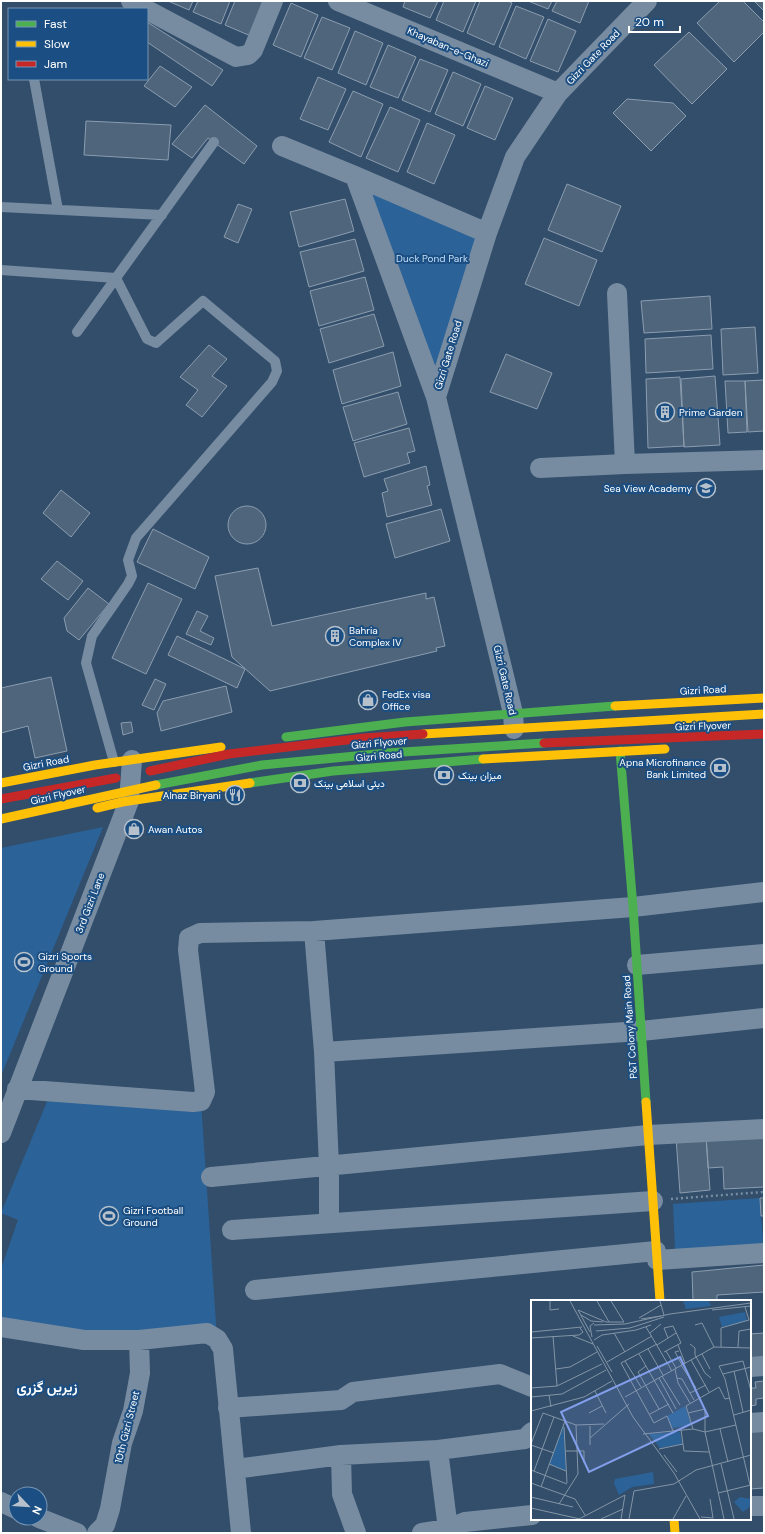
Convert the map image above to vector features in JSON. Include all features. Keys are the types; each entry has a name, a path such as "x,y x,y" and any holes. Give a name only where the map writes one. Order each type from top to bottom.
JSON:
{"main road":[{"name":"Gizri Road","path":"276,738 513,712 764,698"},
{"name":"Gizri Flyover","path":"1,798 102,781 229,754 364,738 764,714"},
{"name":"Gizri Flyover","path":"1,819 128,790 262,765 387,752 486,746 764,734"},
{"name":"Gizri Road","path":"1,783 123,761 254,742"},
{"name":"Gizri Road","path":"84,811 129,801 333,771 476,759 673,749"},
{"name":"P&T Colony Main Road","path":"620,751 633,907 660,1300"},
{"path":"674,1520 675,1533"}],"street":[{"path":"131,1 144,8"},
{"path":"148,10 236,58 248,55 253,50 273,1"},
{"name":"Khayaban-e-Ghazi","path":"338,1 558,94"},
{"name":"Gizri Gate Road","path":"515,757 513,712 436,397 487,233 515,157 558,94 647,1"},
{"path":"282,146 356,176 487,233"},
{"path":"356,176 436,397"},
{"path":"617,293 625,464"},
{"path":"540,468 764,460"},
{"name":"3rd Gizri Lane","path":"1,1133 129,801 123,761"},
{"path":"17,1089 192,1102 201,1101 205,1092 188,950 189,938 200,933 314,931 633,907 764,892"},
{"path":"314,931 324,1052 329,1166 329,1223"},
{"path":"637,966 764,954"},
{"path":"324,1052 641,1031 764,1018"},
{"path":"211,1177 648,1135 764,1129"},
{"path":"232,1230 652,1201"},
{"path":"255,1290 657,1256 764,1252"},
{"path":"1,1327 84,1340 139,1340 207,1333 217,1339 223,1349 241,1533"},
{"name":"10th Gizri Street","path":"97,1533 105,1525 110,1509 122,1443 133,1412 140,1373 139,1340"},
{"path":"751,1367 764,1366"},
{"path":"228,1408 340,1400 352,1392 500,1374 531,1387"},
{"path":"751,1423 764,1422"},
{"path":"235,1469 341,1455 438,1450 525,1439 531,1433"},
{"path":"438,1450 448,1529"},
{"path":"341,1455 342,1494 356,1533"},
{"path":"751,1506 764,1506"},
{"path":"422,1533 448,1529 465,1522 531,1515"},
{"path":"48,1522 77,1533"}],"lane":[{"path":"34,80 58,210"},
{"path":"77,332 214,142"},
{"path":"1,207 162,215"},
{"path":"1,270 116,278"},
{"path":"116,278 147,339 156,343 203,301 275,361 277,371 272,382 136,538 128,560 132,576 92,636 86,663 123,761"}],"path":[{"path":"652,1201 764,1192"}],"green space":[{"name":"Duck Pond Park","path":"355,176 487,233 436,397"},
{"name":"Gizri Sports Ground","path":"103,827 1,1076 1,848"},
{"name":"Gizri Football Ground","path":"51,1092 201,1101 217,1339 139,1340 1,1327 1,1269 18,1220 1,1213"},
{"path":"760,1198 763,1244 675,1250 673,1204"}],"building":[{"path":"168,1 193,1 189,10"},
{"path":"198,1 230,1 221,24 193,12"},
{"path":"235,1 268,1 253,37 225,25"},
{"path":"405,1 438,1 430,18 403,7"},
{"path":"444,1 476,1 463,32 436,20"},
{"path":"480,1 508,1 512,3 494,45 467,33"},
{"path":"528,1 552,1 548,9"},
{"path":"557,1 589,1 580,23 552,11"},
{"path":"720,1 743,1 764,22 764,32 734,62 697,23"},
{"path":"754,1 764,1 764,11"},
{"path":"291,3 318,15 301,57 273,45"},
{"path":"516,6 544,17 526,59 499,47"},
{"path":"322,17 350,28 332,70 304,58"},
{"path":"548,19 576,31 558,72 530,61"},
{"path":"148,23 223,70 212,86 148,43"},
{"path":"355,31 383,43 366,85 338,73"},
{"path":"689,32 727,69 692,104 654,65"},
{"path":"388,45 416,57 398,98 370,87"},
{"path":"420,59 448,70 430,112 402,100"},
{"path":"160,66 192,87 175,107 144,86"},
{"path":"453,72 481,84 463,126 435,114"},
{"path":"318,77 346,89 328,130 300,119"},
{"path":"485,86 513,98 495,140 467,128"},
{"path":"353,91 383,104 361,157 329,142"},
{"path":"627,99 673,103 686,116 651,151 613,113"},
{"path":"205,105 257,146 244,164 208,138 192,158 172,144"},
{"path":"390,107 420,120 398,172 366,158"},
{"path":"86,121 171,125 168,160 84,155"},
{"path":"427,123 455,135 434,184 407,172"},
{"path":"567,184 621,206 602,252 548,230"},
{"path":"345,199 354,231 299,247 290,212"},
{"path":"238,204 252,209 238,243 224,237"},
{"path":"544,238 597,260 579,306 525,284"},
{"path":"355,239 364,271 309,287 300,252"},
{"path":"365,277 374,310 319,326 310,291"},
{"path":"710,296 712,329 644,333 641,301"},
{"path":"374,314 384,346 329,363 320,329"},
{"path":"755,327 758,373 723,375 721,329"},
{"path":"711,335 713,369 646,373 645,339"},
{"path":"209,345 227,359 212,376 227,386 202,417 186,405 198,390 180,377"},
{"path":"393,352 401,386 342,404 333,370"},
{"path":"506,354 552,373 537,409 490,392"},
{"path":"715,376 720,445 684,447 681,379"},
{"name":"Prime Garden","path":"680,377 684,446 648,448 646,379"},
{"path":"764,380 764,431 748,432 745,381"},
{"path":"725,381 745,381 747,432 728,433"},
{"path":"398,392 407,424 353,441 343,407"},
{"path":"409,428 415,451 407,453 410,463 364,477 354,443"},
{"path":"426,466 430,485 427,486 432,505 387,517 382,493 388,491 384,479"},
{"path":"61,490 90,513 71,537 43,513"},
{"path":"247,506 257,509 263,515 266,525 263,535 257,541 247,544 237,541 231,535 228,525 231,515 237,509"},
{"path":"441,509 450,541 395,558 386,524"},
{"path":"153,529 209,557 195,589 137,562"},
{"path":"57,561 83,581 68,600 41,579"},
{"name":"Bahria Complex IV","path":"258,568 272,626 426,593 426,599 434,597 445,646 436,648 437,651 270,691 232,657 215,576"},
{"path":"148,583 182,599 146,674 112,658"},
{"path":"88,588 109,604 79,640 67,631 64,618"},
{"path":"197,611 208,616 200,631 214,638 211,645 186,634"},
{"path":"177,636 245,669 237,688 168,655"},
{"path":"51,677 67,751 35,758 28,726 1,733 1,688"},
{"path":"155,679 166,684 154,710 142,705"},
{"path":"226,686 232,712 161,731 157,713 163,701"},
{"path":"131,722 133,732 123,735 121,723"},
{"path":"764,1133 764,1187 724,1189 723,1167 708,1168 706,1136"},
{"path":"706,1136 710,1190 680,1193 676,1138"},
{"path":"760,1198 764,1198 764,1216 761,1216"},
{"path":"764,1265 764,1292 717,1295 717,1300 693,1300 692,1272"},
{"path":"764,1333 764,1357 751,1358 751,1334"},
{"path":"764,1381 764,1398 756,1399 756,1405 751,1406 751,1388 756,1388 755,1382"},
{"path":"764,1426 764,1488 751,1489 751,1427"}],"traffic: fast":[{"path":"286,737 405,722 615,706"},
{"path":"156,785 262,765 387,753 544,743"},
{"path":"620,751 633,907 646,1102"},
{"path":"250,783 333,771 483,759"}],"traffic: slow":[{"path":"615,706 764,698"},
{"path":"423,734 764,714"},
{"path":"1,783 95,765 221,747"},
{"path":"483,759 665,749"},
{"path":"97,808 122,802 250,783"},
{"path":"1,819 156,785"},
{"path":"646,1102 660,1300"},
{"path":"674,1520 675,1533"}],"traffic: jam":[{"path":"150,771 229,754 364,738 423,734"},
{"path":"544,743 764,734"},
{"path":"1,799 116,778"}],"place":[{"name":"Prime Garden","path":"665,412"},
{"name":"Sea View Academy","path":"706,488"},
{"name":"Bahria Complex IV","path":"335,636"},
{"name":"FedEx visa Office","path":"368,700"},
{"name":"Apna Microfinance Bank Limited","path":"720,768"},
{"name":"میزان بینک","path":"444,775"},
{"name":"دبئی اسلامی بینک","path":"300,783"},
{"name":"Alnaz Biryani","path":"235,795"},
{"name":"Awan Autos","path":"134,829"},
{"name":"Gizri Sports Ground","path":"24,962"},
{"name":"Gizri Football Ground","path":"109,1216"}],"district":[{"name":"زیریں گزری","path":"47,1387"}]}
